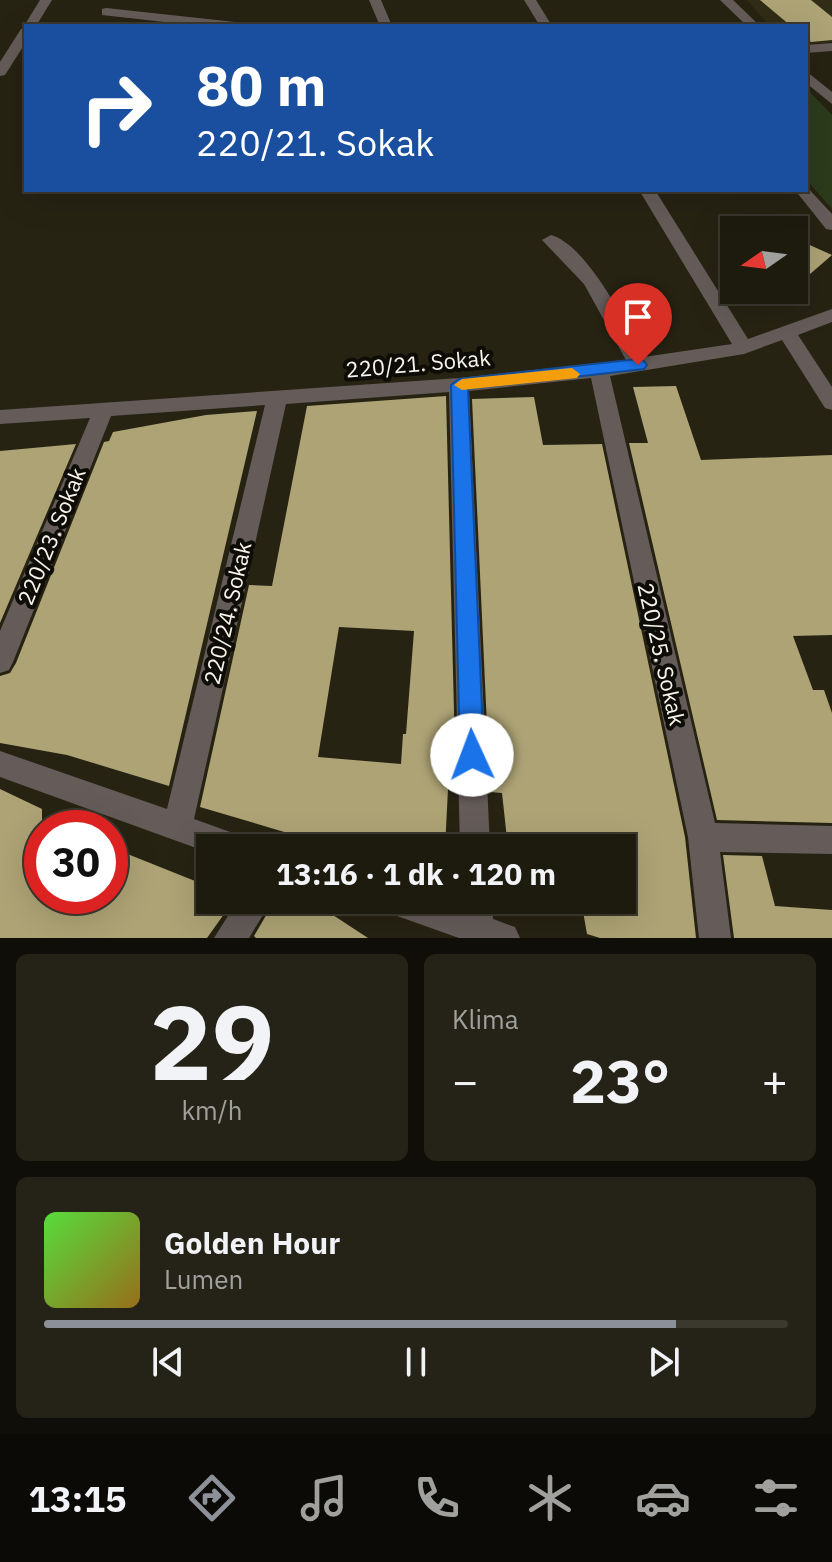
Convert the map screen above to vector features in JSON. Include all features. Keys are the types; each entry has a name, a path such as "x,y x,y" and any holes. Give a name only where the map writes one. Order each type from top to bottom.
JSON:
{"street":[{"path":"31,24 46,0"},
{"path":"97,24 118,0"},
{"path":"375,0 385,24"},
{"path":"530,0 545,24"},
{"path":"726,0 752,24"},
{"path":"106,12 217,24"},
{"path":"0,72 24,35"},
{"path":"808,49 832,47"},
{"path":"808,77 832,100"},
{"path":"648,192 744,348"},
{"path":"805,192 832,225"},
{"path":"551,240 569,253 594,287 638,365"},
{"name":"220/21. Sokak","path":"0,417 277,399 599,371 744,348 832,315"},
{"path":"788,334 832,403"},
{"name":"220/25. Sokak","path":"599,371 703,837 715,938"},
{"path":"459,385 475,834"},
{"name":"220/24. Sokak","path":"177,827 277,399"},
{"name":"220/23. Sokak","path":"0,662 103,411"},
{"path":"0,764 197,834"},
{"path":"703,837 832,840"},
{"path":"230,938 247,914"},
{"path":"455,914 486,921"}],"shaded area":[{"path":"747,0 832,0 832,42 808,44 808,24 768,24"}],"green space":[{"path":"808,90 832,115 832,209 808,181"}],"building":[{"path":"760,0 811,0 832,17 832,40 811,42 808,39 808,24 789,24"},
{"path":"808,244 832,255 808,276"},
{"path":"676,386 701,460 832,455 832,635 793,636 813,690 824,690 832,713 832,823 717,820 629,443 648,443 633,387"},
{"path":"446,396 456,790 448,789 446,834 291,834 200,807 249,585 272,586 307,406","holes":["339,627 414,631 406,734 403,734 401,764 318,757"]},
{"path":"534,397 543,445 602,444 685,837 696,938 600,938 587,934 583,914 636,914 636,834 506,834 502,793 490,792 472,399"},
{"path":"257,411 169,786 67,755 0,743 0,676 10,673 16,663 104,442 109,441 113,432 206,415"},
{"path":"76,444 0,623 0,451"},
{"path":"0,789 42,809 24,810 24,914 128,914 128,854 196,881 196,914 224,914 207,938 0,938"},
{"path":"723,855 762,856 775,906 832,910 832,938 734,938"},
{"path":"267,914 331,914 368,938 256,938 254,936"}],"slow traffic":[{"path":"462,385 572,374"}],"route":[{"path":"472,755 459,385 638,365"}]}
